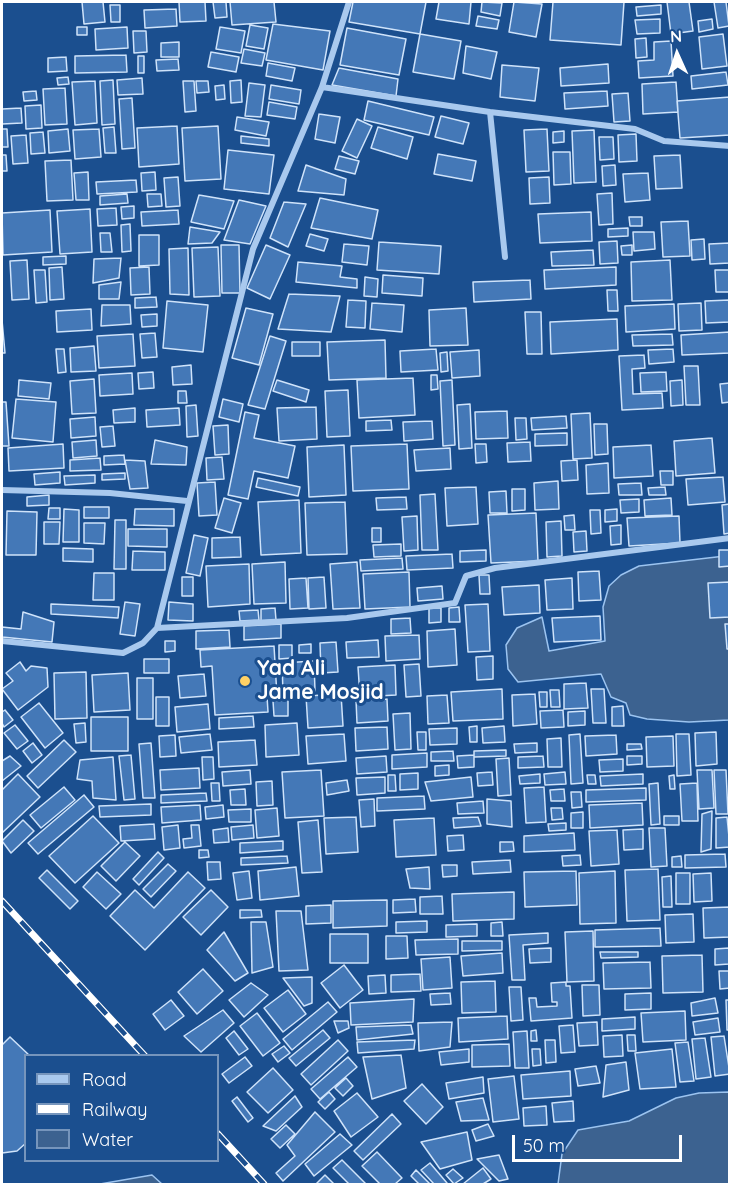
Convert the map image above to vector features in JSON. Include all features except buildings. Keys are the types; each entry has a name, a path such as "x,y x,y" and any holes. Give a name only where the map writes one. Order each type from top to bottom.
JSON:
{"street":[{"path":"2,641 123,653 143,643 157,628 187,501 253,249 322,87 349,2"},
{"path":"322,87 490,112 635,129 664,141 729,146"},
{"path":"490,112 504,257"},
{"path":"2,490 110,493 187,501"},
{"path":"157,628 346,618 455,603 466,576 495,568 729,538"}],"water":[{"path":"725,556 729,558 729,720 689,722 647,719 630,715 626,703 611,697 601,674 518,682 508,669 506,645 517,628 542,617 549,651 605,641 603,607 609,586 621,575 639,566"},
{"path":"729,1092 729,1184 558,1184 562,1154 578,1130 629,1121 676,1098 699,1093"},
{"path":"152,1175 162,1184 100,1184"}],"railway":[{"path":"2,901 143,1054"},
{"path":"219,1135 264,1184"}],"place":[{"name":"Yad Ali Jame Mosjid","path":"245,681"}]}
